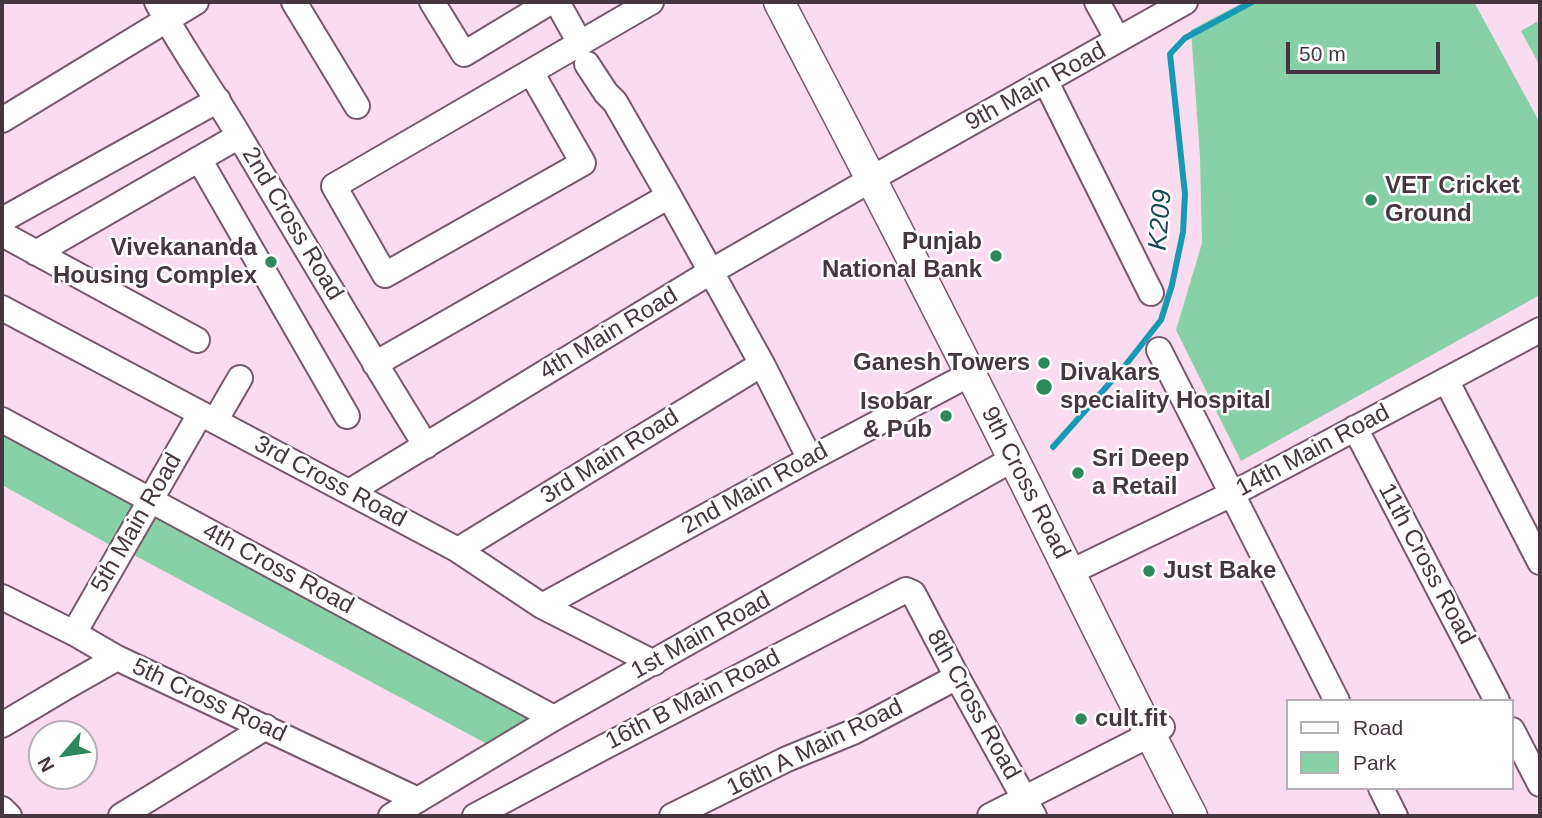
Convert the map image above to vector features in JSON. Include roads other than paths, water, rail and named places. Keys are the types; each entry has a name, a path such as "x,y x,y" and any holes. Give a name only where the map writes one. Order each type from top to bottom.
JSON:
{"main road":[{"name":"9th Cross Road","path":"779,2 879,175 1083,566 1192,816"},
{"name":"9th Cross Road","path":"801,2 970,374 1156,731 1208,816"}],"street":[{"path":"2,120 162,11 196,2"},
{"path":"294,2 357,106"},
{"path":"432,2 464,54 550,2"},
{"path":"557,2 606,93 615,102 712,271 810,459"},
{"path":"531,72 583,163 385,275 334,186 531,72 584,54 651,2"},
{"path":"1097,2 1118,40"},
{"name":"9th Main Road","path":"879,175 1185,2"},
{"name":"2nd Cross Road","path":"162,11 426,446"},
{"path":"1046,82 1151,293"},
{"path":"2,220 218,100"},
{"path":"36,253 239,136"},
{"path":"199,159 347,416"},
{"name":"4th Main Road","path":"349,492 712,271 879,175"},
{"path":"375,364 669,196"},
{"path":"2,234 197,340"},
{"name":"3rd Cross Road","path":"2,308 458,550 542,606 654,663"},
{"name":"14th Main Road","path":"1083,566 1232,494 1540,330"},
{"path":"1159,350 1336,699"},
{"name":"3rd Main Road","path":"458,550 762,363"},
{"name":"2nd Main Road","path":"542,606 970,374"},
{"name":"5th Main Road","path":"74,633 150,500 207,417 240,378"},
{"path":"1446,380 1540,562"},
{"name":"4th Cross Road","path":"2,420 554,718"},
{"name":"11th Cross Road","path":"1355,428 1496,699"},
{"name":"1st Main Road","path":"391,816 554,718 1013,459"},
{"name":"16th B Main Road","path":"475,816 903,591 913,593"},
{"name":"8th Cross Road","path":"913,593 1029,808"},
{"name":"5th Cross Road","path":"2,597 117,658 418,800"},
{"path":"2,725 117,658"},
{"name":"16th A Main Road","path":"672,816 788,759 853,732 957,677"},
{"path":"121,816 265,727"},
{"path":"990,816 1029,808 1156,731"},
{"path":"1514,734 1540,784"},
{"path":"1382,790 1395,816"},
{"path":"2,809 9,816"}],"waterway":[{"name":"K209","path":"1053,447 1124,367 1161,320 1172,285 1183,232 1185,194 1170,54 1185,38 1252,2"}],"place":[{"name":"VET Cricket Ground","path":"1371,200"},
{"name":"Punjab National Bank","path":"996,256"},
{"name":"Vivekananda Housing Complex","path":"271,262"},
{"name":"Ganesh Towers","path":"1044,363"},
{"name":"Divakars speciality Hospital","path":"1044,387"},
{"name":"Isobar & Pub","path":"946,416"},
{"name":"Sri Deep a Retail","path":"1078,473"},
{"name":"Just Bake","path":"1149,571"},
{"name":"cult.fit","path":"1081,719"}]}
